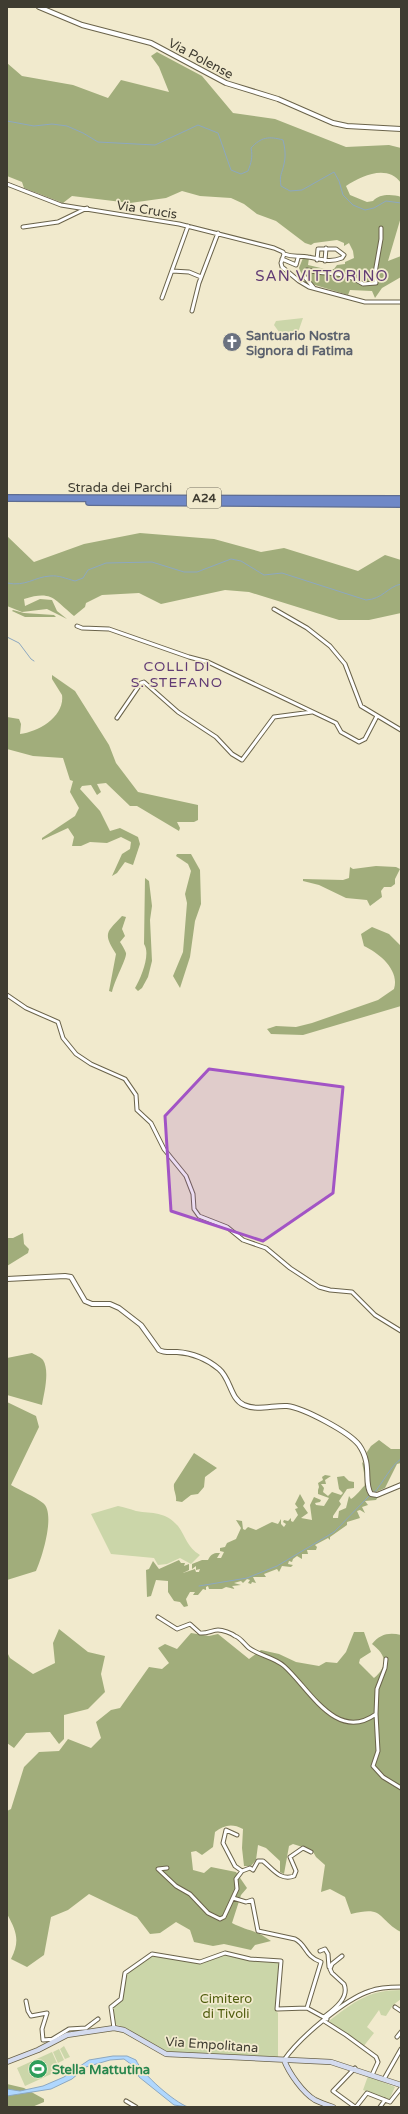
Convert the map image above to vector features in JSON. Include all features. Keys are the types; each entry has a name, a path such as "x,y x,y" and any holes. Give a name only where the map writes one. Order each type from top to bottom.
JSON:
{"highway":[{"name":"Strada dei Parchi","path":"7,498 401,499"},
{"name":"Strada dei Parchi","path":"7,502 401,504"}],"main road":[{"name":"Via Empolitana","path":"7,2062 35,2052 57,2039 73,2033 114,2028 125,2031 166,2054 332,2062 355,2068 401,2085"},
{"path":"284,2060 292,2073 311,2097 333,2107"}],"street":[{"name":"Via Polense","path":"39,7 82,25 150,43 226,83 278,99 335,124 401,129"},
{"name":"Via Crucis","path":"7,184 60,205 87,208 188,226 274,248 283,252 284,254 298,258"},
{"path":"23,226 58,222 87,208"},
{"path":"162,298 188,226"},
{"path":"314,288 304,276 307,270 328,274 341,273 354,277 363,284 376,283 375,272 381,240 381,228"},
{"path":"192,311 201,277 218,233"},
{"path":"282,259 296,265 298,258 304,256 317,260 325,261 341,259 344,255 339,250 326,248 318,249 317,260"},
{"path":"325,261 326,248"},
{"path":"284,254 282,266 296,280 314,288 368,302 401,302"},
{"path":"172,271 189,272 201,277"},
{"path":"274,608 307,628 331,648 345,664 360,704 401,730"},
{"path":"77,626 82,628 109,629 189,657 208,662 336,723 341,732 360,742 365,739 377,716"},
{"path":"117,718 140,683 144,682 178,712 217,738 230,752 242,760 273,718 312,712"},
{"path":"7,995 26,1008 58,1022 64,1038 77,1055 91,1064 125,1079 136,1095 137,1110 152,1124 164,1149 186,1176 194,1194 194,1209 199,1216 230,1228 243,1240 266,1248 290,1268 319,1287 330,1290 352,1292 375,1315 401,1331"},
{"path":"7,1279 70,1276 75,1281 85,1301 91,1304 110,1304 118,1307 141,1325 159,1350 194,1355 218,1368 228,1381 235,1398 242,1404 251,1407 281,1406 294,1408 334,1427 353,1439 367,1459 368,1489 371,1494 377,1495 401,1485"},
{"path":"158,1617 177,1629 190,1624 201,1633 219,1630 236,1636 251,1649 281,1664 320,1706 341,1720 358,1722 368,1719 376,1714"},
{"path":"386,1659 385,1668 377,1687 376,1714 378,1750 373,1766 383,1777 401,1788"},
{"path":"237,1835 226,1830 223,1843 235,1866 242,1871"},
{"path":"166,1868 158,1869 176,1886 190,1894 213,1917 220,1919 224,1917 233,1898 237,1889 236,1879 242,1871 250,1868 253,1870 258,1861 263,1861 281,1877 291,1877 294,1876 296,1871 290,1857 303,1848 311,1852"},
{"path":"233,1898 246,1902 252,1900 258,1931 298,1940 308,1956 321,1962 307,2008"},
{"path":"320,1951 324,1949 327,1952 330,1969 332,1973 344,1984 345,1991 341,2001 325,2019"},
{"path":"114,2028 111,2007 121,1999 125,1973 152,1954 200,1962 225,1953 250,1959 281,1961 277,2009 307,2008 325,2019 376,2057 379,2062 372,2075"},
{"path":"330,1969 332,1964 342,1956"},
{"path":"284,2060 300,2040 325,2019 356,1997 369,1991 383,1988 401,1987"},
{"path":"26,2001 28,2011 32,2016 47,2013 42,2029 42,2038 44,2041 57,2039"},
{"path":"395,2007 401,2011"},
{"path":"51,2040 69,2029 86,2028 98,2019"},
{"path":"397,2038 401,2032"},
{"path":"384,2078 401,2049"},
{"path":"397,2055 401,2058"},
{"path":"355,2068 333,2091 356,2107 367,2093 385,2100 392,2100 401,2088"},
{"path":"380,2107 385,2100"},
{"path":"126,2102 136,2107"}],"highlighted area":[{"path":"209,1069 343,1087 333,1193 263,1241 171,1211 165,1116"}],"green space":[{"path":"157,52 202,76 233,113 275,119 346,147 389,145 401,148 401,183 396,177 389,174 375,173 360,178 346,186 350,195 367,202 386,195 401,197 401,217 388,261 401,256 401,277 382,288 375,298 372,291 350,290 348,295 305,282 299,268 303,258 309,258 308,265 325,269 334,269 337,265 345,264 345,262 354,258 353,251 349,243 344,246 344,243 337,240 314,243 311,245 305,243 276,221 257,214 244,204 231,198 200,196 182,191 166,198 130,203 72,196 63,203 24,188 22,182 7,176 7,63 22,76 73,85 108,98 121,80 169,92 159,67 151,56"},
{"path":"303,318 295,341 293,340 291,332 279,332 274,325 276,321"},
{"path":"140,533 214,539 261,552 284,548 358,571 385,555 401,560 401,613 369,620 339,620 249,592 225,590 161,604 139,593 102,595 86,603 85,607 74,616 57,601 47,596 34,596 24,599 25,606 40,599 52,600 57,611 67,619 47,609 22,612 7,606 7,536 34,562 84,544"},
{"path":"12,611 24,613 54,615 56,617 25,617"},
{"path":"52,675 75,691 109,745 116,763 138,792 198,805 198,820 194,822 177,822 180,828 179,831 137,806 130,806 106,783 97,784 101,792 97,795 91,785 82,786 80,789 100,811 110,831 120,828 138,837 140,844 133,865 125,862 117,873 112,876 122,854 130,849 131,842 121,837 107,843 90,842 81,846 72,846 74,837 68,828 42,840 42,838 75,816 79,808 70,792 73,781 70,780 63,758 33,756 7,749 7,717 19,719 21,724 20,734 35,730 49,722 59,710 62,703 62,695 52,679"},
{"path":"177,854 191,854 200,870 201,904 195,921 190,957 180,988 173,976 183,952 187,903 185,894 191,871 188,864 176,856"},
{"path":"376,866 396,867 400,869 395,879 395,884 391,887 384,887 381,891 382,897 370,906 367,900 346,898 319,885 303,881 303,879 343,880 349,878 350,867 353,869"},
{"path":"145,878 149,881 152,906 150,920 152,961 148,977 142,988 138,991 135,988 146,960 146,948 144,944"},
{"path":"122,916 126,917 122,929 125,936 120,942 126,952 126,956 112,992 109,991 116,954 109,942 108,934 112,926"},
{"path":"372,927 389,934 401,946 401,1006 303,1035 271,1034 267,1029 276,1026 296,1027 312,1023 378,1000 394,989 394,975 387,963 376,953 364,946 361,934"},
{"path":"23,1233 24,1244 29,1249 28,1253 7,1266 7,1238 13,1238"},
{"path":"32,1353 43,1360 46,1370 46,1382 42,1405 7,1395 7,1358"},
{"path":"7,1402 36,1416 39,1427 11,1485 43,1503 47,1508 48,1525 47,1536 36,1571 7,1580"},
{"path":"379,1440 391,1449 401,1449 401,1463 397,1464 385,1488 376,1492 371,1491 367,1452 371,1446"},
{"path":"194,1453 217,1468 205,1477 204,1487 198,1494 191,1495 182,1502 176,1501 174,1484"},
{"path":"362,1462 366,1466 368,1494 370,1497 378,1497 376,1500 365,1501 368,1505 362,1507 365,1513 360,1510 357,1511 360,1518 347,1522 347,1525 330,1537 330,1540 328,1538 315,1545 317,1547 316,1550 307,1550 308,1554 302,1554 302,1559 297,1556 292,1562 289,1561 288,1564 293,1565 291,1567 282,1566 279,1572 277,1569 264,1574 266,1577 253,1577 256,1583 248,1583 250,1580 247,1579 243,1583 241,1581 234,1583 241,1585 232,1586 235,1589 226,1587 222,1589 209,1589 208,1586 206,1587 206,1590 203,1589 198,1595 193,1595 195,1592 190,1592 186,1599 188,1606 184,1607 180,1602 174,1601 168,1592 168,1581 156,1580 151,1596 147,1597 146,1570 149,1569 153,1561 159,1569 179,1560 181,1563 185,1563 184,1566 189,1564 189,1570 183,1573 195,1569 196,1572 199,1572 200,1569 196,1570 196,1566 192,1569 192,1564 202,1560 208,1560 210,1556 215,1553 220,1553 217,1558 221,1558 224,1552 220,1551 220,1548 225,1547 227,1543 236,1539 241,1528 236,1520 242,1521 243,1529 245,1530 248,1527 256,1530 272,1522 278,1524 281,1519 281,1524 284,1527 286,1524 283,1522 284,1520 288,1521 291,1518 291,1521 293,1522 298,1515 295,1509 298,1508 295,1504 300,1494 305,1503 303,1506 308,1513 301,1518 312,1520 310,1505 314,1497 321,1500 320,1502 315,1503 316,1505 324,1506 329,1498 318,1494 318,1483 323,1480 322,1477 325,1475 331,1476 325,1480 326,1484 321,1484 324,1488 323,1492 328,1496 332,1492 341,1495 343,1493 339,1489 337,1477 344,1476 349,1481 354,1482 354,1488 347,1489 339,1501 341,1504 333,1516 333,1518 338,1518 339,1511 346,1508 349,1496 351,1499 353,1498 366,1484"},
{"path":"118,1506 136,1511 163,1515 178,1526 192,1549 200,1555 191,1564 180,1558 167,1564 158,1565 154,1558 111,1554 91,1514"},
{"path":"59,1629 88,1652 105,1656 101,1674 105,1692 88,1709 64,1715 64,1739 59,1744 50,1732 26,1733 14,1748 7,1743 7,1652 10,1658 33,1674 55,1663 53,1643"},
{"path":"354,1632 364,1632 371,1652 360,1659 359,1663 374,1678 382,1669 384,1660 377,1648 372,1644 378,1638 385,1635 401,1635 401,1932 375,1912 370,1911 351,1914 345,1897 330,1889 321,1892 325,1865 316,1857 312,1850 293,1844 289,1846 284,1874 280,1872 280,1861 266,1848 258,1845 256,1860 251,1866 244,1866 242,1848 243,1829 232,1825 215,1832 213,1847 202,1855 196,1851 191,1852 193,1870 204,1873 211,1867 236,1872 247,1888 241,1895 232,1923 261,1935 271,1941 255,1945 251,1950 224,1944 213,1946 194,1942 190,1930 176,1922 160,1933 150,1934 137,1917 89,1894 68,1910 51,1917 44,1955 27,1967 11,1959 16,1947 16,1936 7,1914 7,1811 11,1809 24,1767 39,1752 59,1751 68,1739 91,1748 101,1738 96,1722 111,1710 120,1708 149,1667 162,1669 169,1663 158,1648 165,1644 177,1649 191,1633 209,1636 218,1634 249,1659 261,1650 279,1654 296,1662 319,1666 326,1662 337,1663 346,1652"},
{"name":"Cimitero di Tivoli","path":"225,1953 250,1960 280,1962 275,2010 278,2013 278,2057 172,2053 157,2047 129,2030 115,2024 112,2006 123,1999 125,1975 152,1955 199,1963"},
{"path":"401,1990 401,1999 393,2005 386,2016 381,2015 379,2010 367,2027 374,2033 363,2047 329,2021 362,1998 379,1992"},
{"path":"64,2046 70,2057 65,2059 60,2049"},
{"path":"59,2049 64,2060 58,2063 53,2052"},
{"name":"Stella Mattutina","path":"52,2052 60,2070 25,2086 17,2068"},
{"path":"368,2076 395,2087 389,2100 363,2090"},
{"path":"7,2084 24,2088 44,2099 44,2102 32,2107 7,2107"}],"water":[{"path":"113,2056 127,2056 136,2060 151,2080 175,2100 188,2107 174,2105 139,2077 136,2068 124,2059 110,2060 86,2067 72,2079 51,2089 7,2096 7,2089 20,2091 43,2086 64,2077 89,2060"}],"waterway":[{"path":"7,121 34,126 52,124 67,126 98,142 155,145 198,125 218,133 231,170 241,174 248,171 252,154 251,148 255,144 266,138 283,140 285,161 280,182 281,186 290,191 302,190 334,172 339,181 343,195 353,205 365,210 374,208 386,201 401,203"},
{"path":"7,583 19,584 53,576 75,581 83,578 88,570 106,563 152,562 184,572 197,572 231,559 241,561 264,575 282,573 366,600 377,598 401,584"},
{"path":"7,637 19,643 34,661"},
{"path":"374,1493 394,1465 401,1459"},
{"path":"199,1586 247,1578 277,1566 334,1532 369,1496"}],"place":[{"name":"Santuario Nostra Signora di Fatima","path":"232,342"},
{"name":"Stella Mattutina","path":"38,2069"}],"district":[{"name":"SAN VITTORINO","path":"322,276"},
{"name":"COLLI DI S. STEFANO","path":"177,674"}]}
